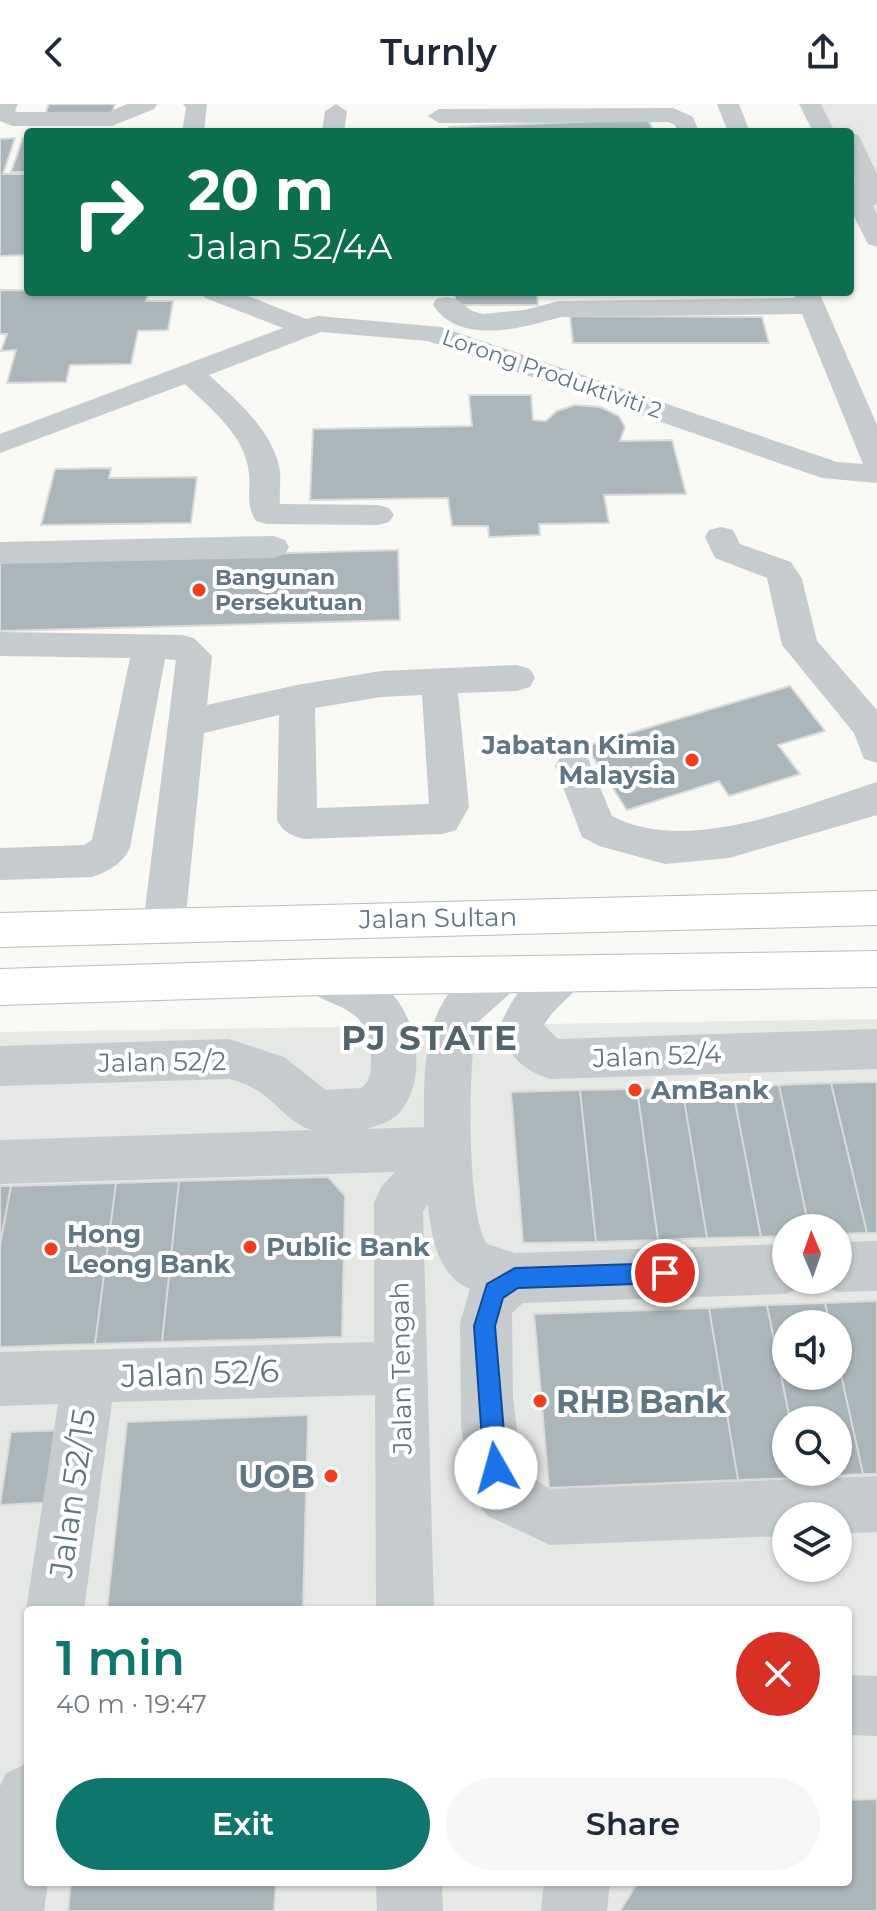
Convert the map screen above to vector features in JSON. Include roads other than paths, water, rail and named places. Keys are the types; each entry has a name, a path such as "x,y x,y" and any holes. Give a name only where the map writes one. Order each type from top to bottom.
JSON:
{"main road":[{"name":"Jalan Sultan","path":"0,930 877,908"},
{"path":"0,987 321,977 877,969"}],"street":[{"path":"7,104 3,113 13,119 112,119 146,104"},
{"path":"194,104 197,105 194,128"},
{"path":"728,104 737,128"},
{"path":"439,116 673,115 685,122 687,128"},
{"path":"854,149 872,189 867,214"},
{"path":"225,296 293,322 314,319"},
{"path":"446,305 469,320 530,319 558,301 809,299 877,461"},
{"name":"Lorong Produktiviti 2","path":"0,444 191,374 314,319 431,333 520,361 833,471 877,474"},
{"path":"520,361 531,339 530,319"},
{"path":"191,374 245,427 264,469 263,507 267,514 378,515"},
{"path":"721,537 727,551 779,570 785,579 800,645 871,728 877,749"},
{"path":"0,553 273,547"},
{"path":"0,644 150,645 182,647 194,656 164,925"},
{"path":"0,864 92,861 110,848 150,645"},
{"path":"188,723 297,698 381,684 517,678"},
{"path":"297,698 297,820 304,824 442,819 449,807 439,680"},
{"path":"574,766 596,826 613,835 665,848 729,842 873,801 877,797"},
{"name":"Jalan 52/4","path":"565,974 533,1004 522,1025 527,1042 550,1059 877,1049"},
{"path":"500,976 473,995 454,1022 448,1069 455,1232 466,1259 483,1270 515,1278 772,1269"},
{"path":"317,1131 387,1096 392,1081 393,1046 388,1023 376,1007 356,993 321,977"},
{"name":"Jalan 52/2","path":"0,1066 229,1059 259,1065 286,1081 317,1131"},
{"path":"0,1162 317,1131 449,1148"},
{"name":"Jalan Tengah","path":"405,1606 398,1203 449,1148"},
{"path":"852,1267 877,1266"},
{"path":"515,1278 495,1292 484,1326 492,1451 499,1485 519,1504 550,1517 877,1504"},
{"name":"Jalan 52/6","path":"0,1379 401,1368"},
{"name":"Jalan 52/15","path":"56,1606 89,1377"},
{"path":"852,1705 877,1706"},
{"path":"11,1911 24,1822"},
{"path":"409,1886 410,1911"},
{"path":"574,1911 577,1886"}],"place":[{"name":"Bangunan Persekutuan","path":"199,590"},
{"name":"Jabatan Kimia Malaysia","path":"692,760"},
{"name":"AmBank","path":"635,1090"},
{"name":"Public Bank","path":"250,1247"},
{"name":"Hong Leong Bank","path":"51,1249"},
{"name":"RHB Bank","path":"540,1401"},
{"name":"UOB","path":"331,1476"}],"district":[{"name":"PJ STATE","path":"430,1038"}]}
